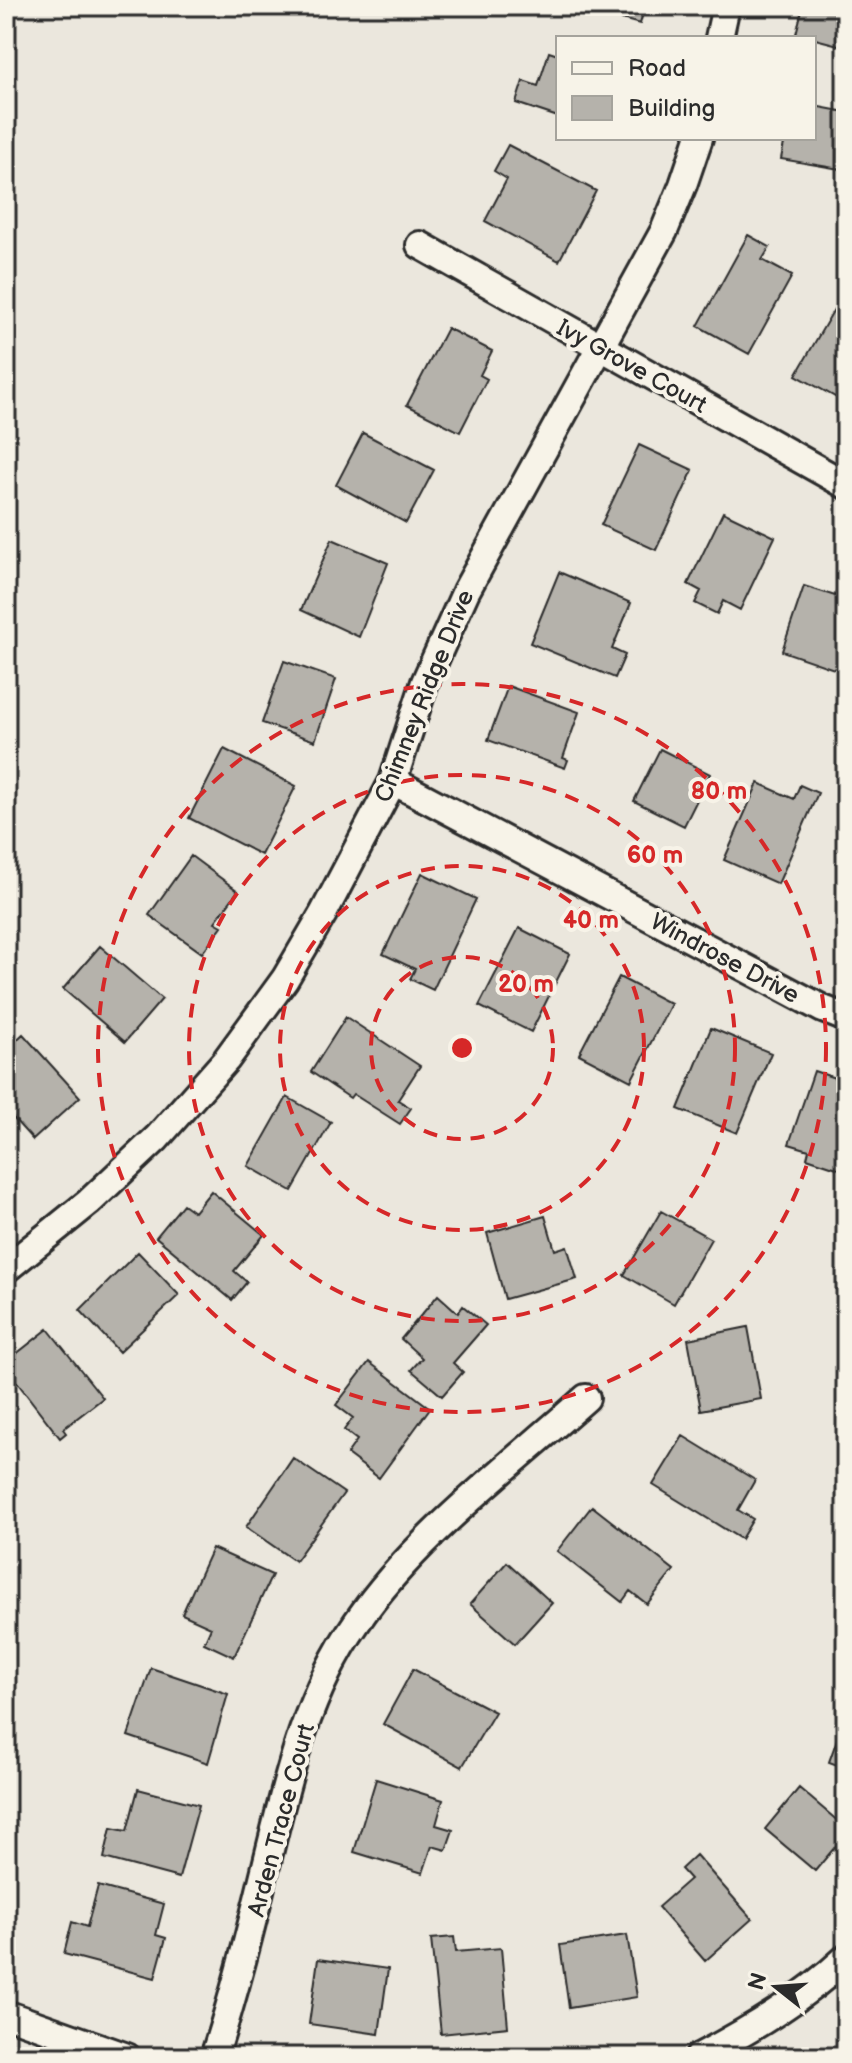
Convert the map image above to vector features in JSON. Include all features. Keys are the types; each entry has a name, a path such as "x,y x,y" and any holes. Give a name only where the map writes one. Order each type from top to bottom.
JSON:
{"street":[{"path":"719,36 726,6"},
{"name":"Chimney Ridge Drive","path":"6,1269 89,1202 157,1138 226,1060 285,979 393,781 444,634 489,545 664,231 698,140"},
{"name":"Ivy Grove Court","path":"420,245 846,485"},
{"name":"Windrose Drive","path":"393,781 784,989 846,1018"},
{"name":"Arden Trace Court","path":"214,2057 235,1991 289,1774 302,1732 337,1653 358,1620 419,1547 586,1398"},
{"path":"699,2057 747,2032 795,2000 846,1958"},
{"path":"6,2014 127,2057"}],"building":[{"path":"574,6 645,6 640,24"},
{"path":"803,6 846,6 846,47 816,39 816,36 796,34"},
{"path":"549,52 556,54 556,116 516,103 523,81 538,86"},
{"path":"816,106 846,112 846,170 781,159 785,140 816,140"},
{"path":"508,145 596,191 559,261 485,221 507,179 494,171"},
{"path":"748,235 770,247 762,260 792,276 749,354 698,326"},
{"path":"837,304 846,309 846,403 796,375"},
{"path":"447,328 492,351 480,375 487,379 460,432 407,405"},
{"path":"363,433 434,470 406,523 336,485"},
{"path":"639,445 693,470 656,550 601,525"},
{"path":"723,512 775,537 740,610 723,601 717,614 695,603 701,591 688,584"},
{"path":"332,539 388,563 359,637 301,610"},
{"path":"559,572 631,603 612,649 625,655 615,678 530,643"},
{"path":"804,586 835,596 838,586 846,589 846,645 837,670 782,651"},
{"path":"284,661 336,679 315,741 262,723"},
{"path":"508,686 579,712 563,758 568,760 565,768 488,740"},
{"path":"224,749 296,786 261,855 189,818"},
{"path":"660,749 710,774 684,826 634,801"},
{"path":"758,783 794,799 800,785 818,793 778,884 724,860"},
{"path":"191,856 238,891 215,922 222,926 202,953 149,915"},
{"path":"422,873 476,899 433,990 410,979 415,969 383,954"},
{"path":"519,928 570,954 531,1032 479,1006"},
{"path":"100,946 162,999 125,1042 63,989"},
{"path":"619,977 671,1004 631,1081 579,1054"},
{"path":"346,1017 420,1066 398,1100 411,1108 400,1124 353,1094 350,1098 311,1072"},
{"path":"711,1028 771,1053 737,1133 678,1109"},
{"path":"23,1034 80,1097 33,1140 6,1110 6,1050"},
{"path":"814,1071 844,1081 841,1091 846,1093 846,1171 807,1158 809,1150 789,1144"},
{"path":"287,1097 331,1122 292,1191 248,1166"},
{"path":"211,1191 264,1235 234,1271 247,1282 232,1300 156,1237 183,1204 194,1212"},
{"path":"661,1211 711,1239 674,1304 624,1275"},
{"path":"545,1216 555,1250 567,1246 577,1279 505,1299 487,1233"},
{"path":"138,1252 179,1295 119,1352 80,1310"},
{"path":"438,1295 458,1313 463,1306 486,1325 453,1363 463,1372 442,1396 411,1370 422,1358 401,1339"},
{"path":"748,1327 761,1399 701,1410 688,1339"},
{"path":"48,1329 103,1398 63,1429 66,1433 60,1438 6,1368 6,1362"},
{"path":"369,1362 430,1408 379,1478 347,1454 357,1440 344,1430 353,1418 336,1405"},
{"path":"683,1436 755,1480 738,1510 753,1519 741,1539 653,1485"},
{"path":"293,1458 344,1493 295,1561 246,1527"},
{"path":"592,1506 674,1570 647,1604 630,1591 622,1602 557,1551"},
{"path":"212,1548 272,1575 234,1657 204,1643 211,1627 182,1614"},
{"path":"507,1562 552,1603 515,1644 470,1604"},
{"path":"151,1668 228,1694 208,1763 128,1736"},
{"path":"413,1669 495,1712 462,1767 383,1724"},
{"path":"846,1714 846,1768 829,1762"},
{"path":"376,1779 443,1800 436,1825 453,1830 446,1850 432,1846 423,1873 354,1852"},
{"path":"799,1788 846,1828 846,1834 815,1871 765,1829"},
{"path":"138,1789 199,1805 179,1878 104,1858 111,1828 127,1831"},
{"path":"696,1855 752,1919 705,1961 658,1907 690,1879 681,1869"},
{"path":"98,1886 164,1904 156,1935 166,1938 155,1978 64,1954 72,1922 87,1927"},
{"path":"627,1935 637,1997 569,2008 560,1945"},
{"path":"454,1937 456,1952 501,1948 508,2027 441,2034 431,1939"},
{"path":"318,1959 388,1969 379,2034 309,2024"}]}
